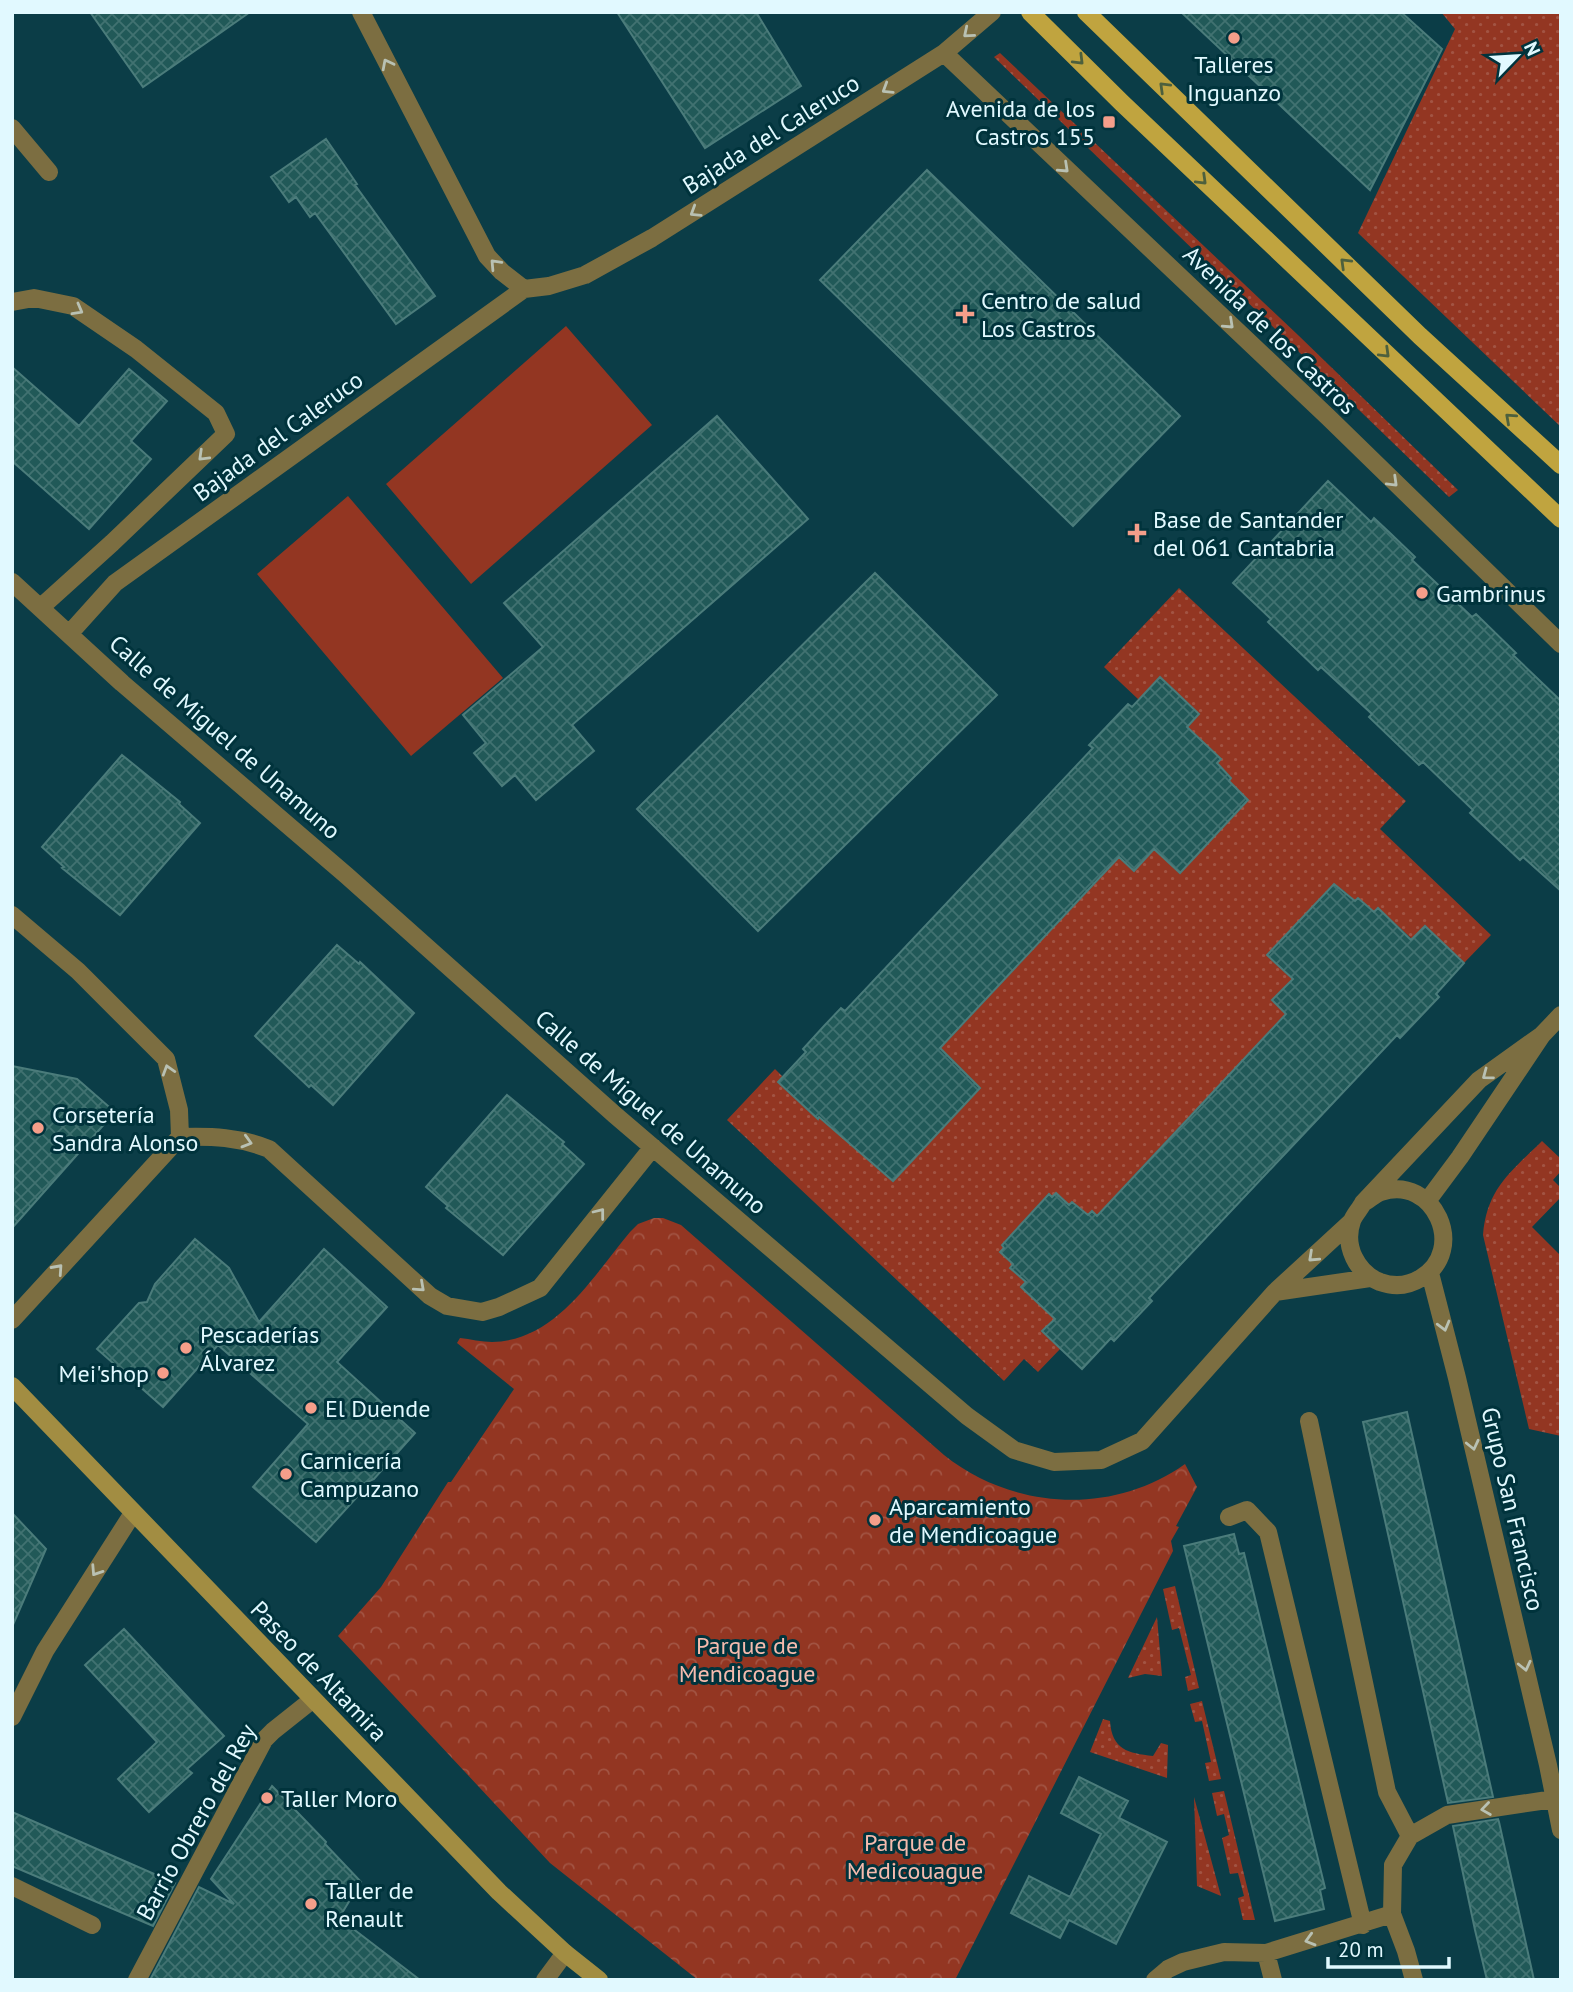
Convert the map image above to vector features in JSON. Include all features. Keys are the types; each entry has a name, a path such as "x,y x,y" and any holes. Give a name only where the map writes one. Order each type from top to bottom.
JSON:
{"main road":[{"path":"1030,12 1145,125 1561,519"},
{"path":"1086,12 1420,335 1561,464"},
{"name":"Paseo de Altamira","path":"12,1386 499,1892 565,1953 599,1980"}],"street":[{"path":"361,12 487,256 524,289"},
{"name":"Bajada del Caleruco","path":"70,633 116,583 524,289 549,286 585,275 652,238 944,53 992,12"},
{"name":"Avenida de los Castros","path":"944,53 1328,417 1561,644"},
{"path":"12,128 49,172"},
{"name":"Bajada del Caleruco","path":"12,303 34,298 73,306 136,349 216,413 226,434 40,608"},
{"name":"Calle de Miguel de Unamuno","path":"12,582 122,683 346,875 653,1147 967,1416 1014,1450 1054,1462 1101,1460 1142,1441 1275,1292 1352,1221"},
{"path":"12,915 78,971 166,1059 179,1110 180,1136 12,1320"},
{"path":"1428,1200 1542,1035 1561,1015"},
{"path":"1363,1203 1382,1192 1403,1190 1428,1200 1437,1213 1444,1234 1441,1255 1430,1273 1411,1284 1390,1286 1370,1278 1356,1263 1349,1242 1352,1221 1363,1203 1479,1080 1542,1035"},
{"path":"180,1136 220,1136 247,1140 268,1149 430,1296 447,1306 482,1312 520,1299 540,1288 653,1147"},
{"name":"Grupo San Francisco","path":"1430,1273 1483,1485 1561,1830"},
{"path":"1275,1292 1370,1278"},
{"path":"1309,1421 1387,1792 1410,1836"},
{"path":"1229,1517 1247,1510 1268,1532 1363,1925"},
{"path":"12,1717 45,1651 133,1513"},
{"name":"Barrio Obrero del Rey","path":"137,1980 264,1741 312,1700"},
{"path":"1413,1980 1406,1951 1392,1914 1392,1865 1410,1836 1447,1815 1554,1799"},
{"path":"12,1886 92,1925"},
{"path":"1155,1980 1183,1962 1224,1952 1266,1953 1392,1914"},
{"path":"545,1980 565,1953"},
{"path":"1266,1953 1273,1980"}],"green space":[{"path":"1441,12 1561,12 1561,427 1358,233 1455,29"},
{"path":"1000,53 1458,490 1449,497 994,57"},
{"path":"566,326 652,425 471,584 386,484"},
{"path":"348,496 503,678 411,756 257,574"},
{"path":"1179,588 1406,801 1380,829 1491,935 1464,963 1425,926 1412,939 1378,908 1374,912 1359,898 1355,901 1343,890 1287,934 1267,955 1293,979 1272,1000 1286,1014 1201,1135 1185,1121 1126,1184 1141,1198 1124,1217 1088,1216 1072,1202 1069,1205 1056,1193 1052,1197 1049,1194 1013,1239 1009,1236 1002,1245 1004,1248 1001,1253 1013,1264 1010,1268 1025,1282 1021,1287 1055,1319 1043,1331 1061,1348 1038,1372 1024,1359 1004,1381 727,1120 775,1069 783,1077 778,1082 817,1119 819,1117 893,1181 980,1088 911,1020 960,1027 1019,964 1041,911 1056,925 1119,857 1134,871 1154,849 1180,872 1246,802 1229,782 1231,778 1217,763 1220,759 1186,727 1199,714 1160,677 1139,700 1104,667"},
{"path":"1542,1141 1561,1159 1561,1171 1553,1180 1561,1188 1561,1197 1532,1227 1561,1256 1561,1436 1529,1429 1483,1235 1485,1219 1495,1193 1511,1172"},
{"name":"Parque de Mendicoague","path":"654,1218 663,1218 681,1225 944,1455 971,1473 1001,1487 1031,1496 1063,1500 1095,1499 1157,1481 1185,1464 1197,1487 1176,1526 1179,1527 1171,1541 1173,1551 955,1980 698,1980 550,1863 338,1636 381,1587 448,1482 451,1482 514,1389 457,1343 460,1338 492,1342 515,1339 535,1331 571,1303 638,1224"},
{"path":"1175,1586 1199,1688 1188,1691 1185,1677 1191,1675 1179,1628 1172,1630 1163,1589"},
{"path":"1157,1617 1162,1676 1145,1674 1128,1678"},
{"path":"1202,1701 1221,1779 1209,1781 1205,1763 1211,1762 1202,1721 1195,1722 1190,1704"},
{"path":"1103,1719 1110,1721 1114,1738 1129,1751 1153,1756 1161,1743 1168,1745 1167,1778 1090,1752"},
{"path":"1224,1791 1255,1920 1243,1920 1238,1898 1244,1896 1238,1873 1230,1874 1222,1838 1229,1835 1224,1814 1217,1816 1212,1793"},
{"path":"1194,1797 1221,1896 1197,1886"}],"building":[{"path":"90,12 250,12 143,87"},
{"path":"617,12 756,12 801,86 705,148"},
{"path":"1181,12 1401,12 1442,49 1370,190"},
{"path":"326,139 357,184 355,185 435,296 396,324 315,213 310,217 296,197 289,202 271,177"},
{"name":"Centro de salud Los Castros","path":"927,170 1180,416 1073,526 820,280"},
{"path":"12,367 79,426 129,369 167,401 131,441 151,459 89,529 12,461"},
{"path":"717,416 808,519 572,725 594,751 536,800 515,775 502,786 474,753 486,743 463,715 543,647 504,603"},
{"path":"1328,481 1371,522 1374,518 1390,533 1415,557 1412,560 1472,617 1476,614 1516,653 1513,655 1561,701 1561,891 1523,857 1520,860 1470,813 1473,810 1423,762 1419,765 1369,717 1372,714 1321,667 1318,670 1268,622 1271,619 1233,583"},
{"path":"875,573 997,695 758,931 637,809"},
{"path":"1160,677 1199,714 1187,727 1221,759 1217,763 1231,778 1229,781 1248,800 1180,873 1154,849 1134,871 1119,857 940,1048 980,1088 893,1181 778,1082 806,1052 803,1049 824,1026 841,1008 845,1011 1093,748 1089,745 1128,704 1132,707"},
{"path":"122,755 180,802 179,804 200,823 120,915 62,868 64,867 42,847"},
{"path":"1334,884 1355,901 1358,898 1374,912 1378,908 1411,940 1425,926 1464,963 1436,994 1439,997 1400,1038 1397,1035 1149,1298 1152,1301 1114,1341 1111,1338 1082,1369 1042,1331 1055,1319 1021,1287 1026,1282 1010,1268 1013,1264 1000,1252 1004,1248 1002,1245 1049,1194 1052,1197 1056,1193 1069,1205 1072,1202 1088,1215 1092,1211 1097,1216 1286,1014 1272,1000 1293,979 1267,955"},
{"path":"337,945 359,964 360,962 414,1013 333,1105 311,1085 309,1087 255,1036"},
{"path":"12,1066 77,1079 115,1112 12,1228"},
{"path":"507,1095 564,1142 562,1144 584,1164 503,1255 446,1208 448,1206 426,1187"},
{"path":"195,1239 229,1268 259,1322 324,1249 387,1307 337,1362 415,1433 374,1479 361,1485 357,1497 316,1542 253,1487 308,1424 218,1345 163,1407 97,1349 139,1303 147,1302 155,1284"},
{"path":"1407,1412 1493,1797 1448,1803 1363,1422"},
{"path":"12,1513 46,1549 12,1627"},
{"path":"1234,1534 1239,1554 1244,1553 1325,1888 1320,1890 1324,1909 1275,1921 1184,1546"},
{"path":"124,1629 224,1736 187,1769 192,1773 149,1812 118,1779 157,1742 85,1665"},
{"path":"1079,1777 1128,1801 1119,1818 1167,1842 1116,1944 1069,1920 1060,1938 1011,1913 1029,1876 1070,1897 1101,1834 1061,1813"},
{"path":"272,1786 361,1882 339,1918 420,1980 150,1980 199,1887 234,1904 211,1879"},
{"path":"12,1812 175,1883 153,1926 12,1866"},
{"path":"1498,1819 1534,1980 1487,1980 1475,1930 1453,1826"}],"place":[{"name":"Talleres Inguanzo","path":"1234,38"},
{"name":"Avenida de los Castros 155","path":"1109,122"},
{"name":"Centro de salud Los Castros","path":"965,314"},
{"name":"Base de Santander del 061 Cantabria","path":"1137,533"},
{"name":"Gambrinus","path":"1422,593"},
{"name":"Corsetería Sandra Alonso","path":"38,1128"},
{"name":"Pescaderías Álvarez","path":"186,1348"},
{"name":"Mei'shop","path":"163,1373"},
{"name":"El Duende","path":"311,1408"},
{"name":"Carnicería Campuzano","path":"286,1474"},
{"name":"Aparcamiento de Mendicoague","path":"875,1520"},
{"name":"Taller Moro","path":"267,1798"},
{"name":"Taller de Renault","path":"311,1904"}],"park label":[{"name":"Parque de Medicouague","path":"915,1856"}]}
